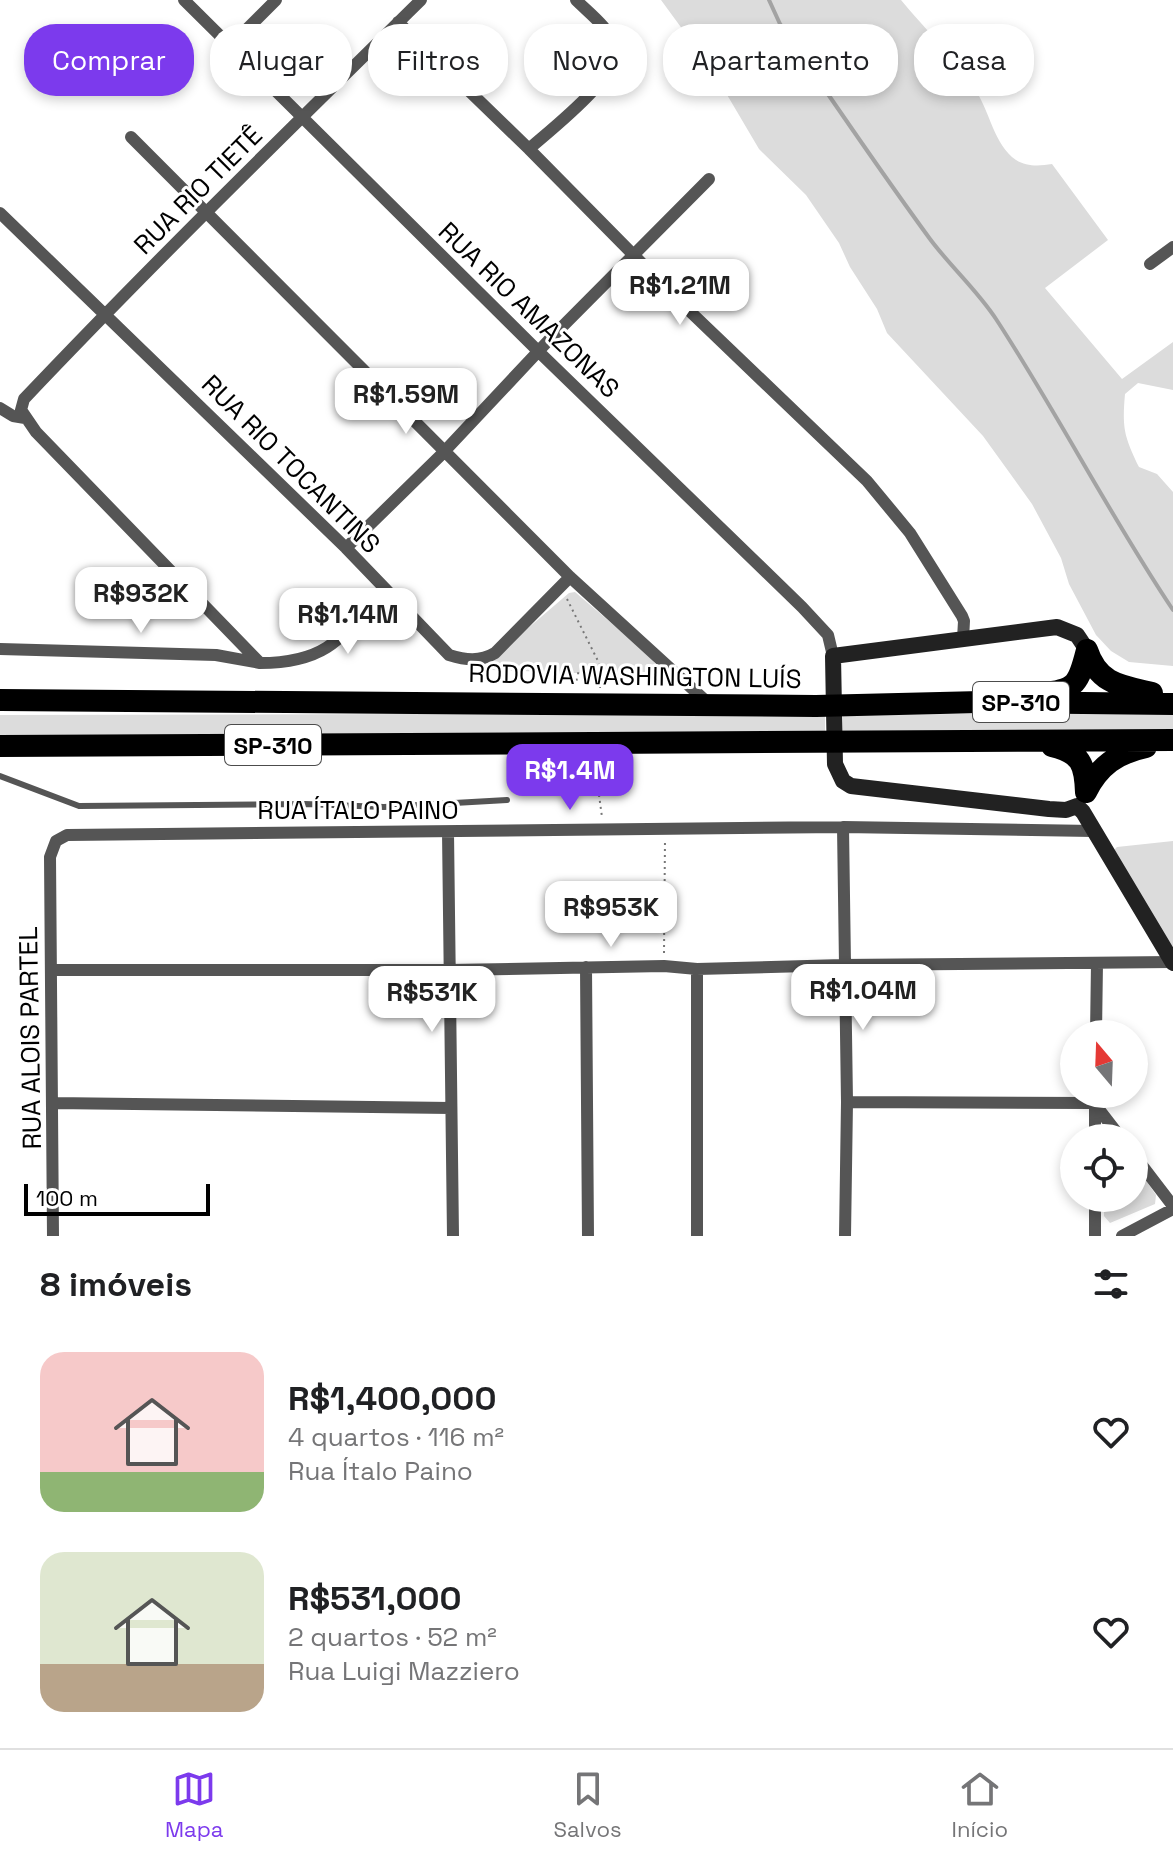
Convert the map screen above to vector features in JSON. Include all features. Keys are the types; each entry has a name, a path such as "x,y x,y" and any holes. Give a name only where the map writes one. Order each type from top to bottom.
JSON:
{"highway":[{"path":"1087,650 1091,662 1115,684 1173,697"},
{"path":"981,702 1067,689 1076,683 1087,650"},
{"name":"RODOVIA WASHINGTON LUÍS","path":"0,700 710,706 981,702 1173,704"},
{"path":"983,742 1052,746 1070,751 1082,765 1082,799"},
{"path":"1082,799 1100,769 1111,760 1128,751 1173,742"},
{"name":"SP-310","path":"0,746 1173,742"}],"street":[{"name":"RUA RIO AMAZONAS","path":"184,0 210,25"},
{"path":"252,24 276,0"},
{"name":"RUA RIO TIETÊ","path":"25,418 21,410 24,399 105,313 421,0"},
{"path":"529,149 591,91 611,69 615,59 616,51 603,26 576,0"},
{"path":"398,22 890,506 962,616 963,639"},
{"name":"RUA RIO AMAZONAS","path":"280,96 802,607 828,635 833,656"},
{"path":"131,137 570,577 710,706"},
{"path":"346,548 709,179"},
{"name":"RUA RIO TOCANTINS","path":"0,213 346,548 449,655 468,660 487,657 513,637 561,589"},
{"path":"1150,264 1173,247"},
{"path":"0,408 13,416 25,418 260,663"},
{"path":"561,589 570,577"},
{"path":"0,649 216,655 260,663 296,661 317,654 339,641 384,588"},
{"path":"1082,799 1066,810 891,793 851,786 843,781 835,764 833,656 1057,627 1077,635 1087,650"},
{"path":"0,639 19,650"},
{"path":"1082,799 1083,812 1093,831 1172,962"},
{"path":"843,827 847,1102 845,1236"},
{"name":"RUA ÍTALO PAINO","path":"56,841 78,834 843,827 1093,831"},
{"path":"448,832 453,1236"},
{"name":"RUA ALOIS PARTEL","path":"53,1236 50,857 56,841"},
{"path":"51,970 450,970 664,966 697,969 1172,962"},
{"path":"1096,1020 1097,963"},
{"path":"586,967 588,1236"},
{"path":"697,969 697,1236"},
{"path":"847,1102 1060,1099"},
{"path":"53,1103 451,1108"},
{"path":"1122,1236 1173,1207 1148,1174"},
{"path":"1095,1212 1095,1236"}],"lane":[{"path":"0,776 79,806 305,804 384,807 507,800"}],"path":[{"path":"561,589 602,669 593,673 550,674 549,678 600,681 600,695"},
{"path":"599,752 599,766 546,769 549,773 596,773 603,830"},
{"path":"664,966 665,830"}],"shaded area":[{"path":"661,0 901,0 922,24 914,24 914,96 979,96 997,137 1009,154 1025,164 1052,164 1108,240 1045,288 1122,379 1173,342 1173,390 1138,383 1125,394 1124,415 1127,439 1139,467 1157,474 1173,492 1173,666 1129,662 1111,651 1096,635 1032,504 983,436 887,333 877,309 850,267 839,243 806,195 759,149 728,96 898,96 898,24 679,24"},
{"path":"575,592 651,657 658,669 656,676 492,670 485,665 569,593"},
{"path":"1173,712 1173,732 842,736 843,715"},
{"path":"825,713 825,736 0,743 0,715"},
{"path":"1173,841 1173,954 1113,851 1117,847"},
{"path":"1148,1183 1156,1195 1155,1204 1148,1207"},
{"path":"1104,1212 1136,1212 1110,1223"}],"waterway":[{"path":"769,0 780,24 892,186 938,249 996,319 1173,610"}]}
